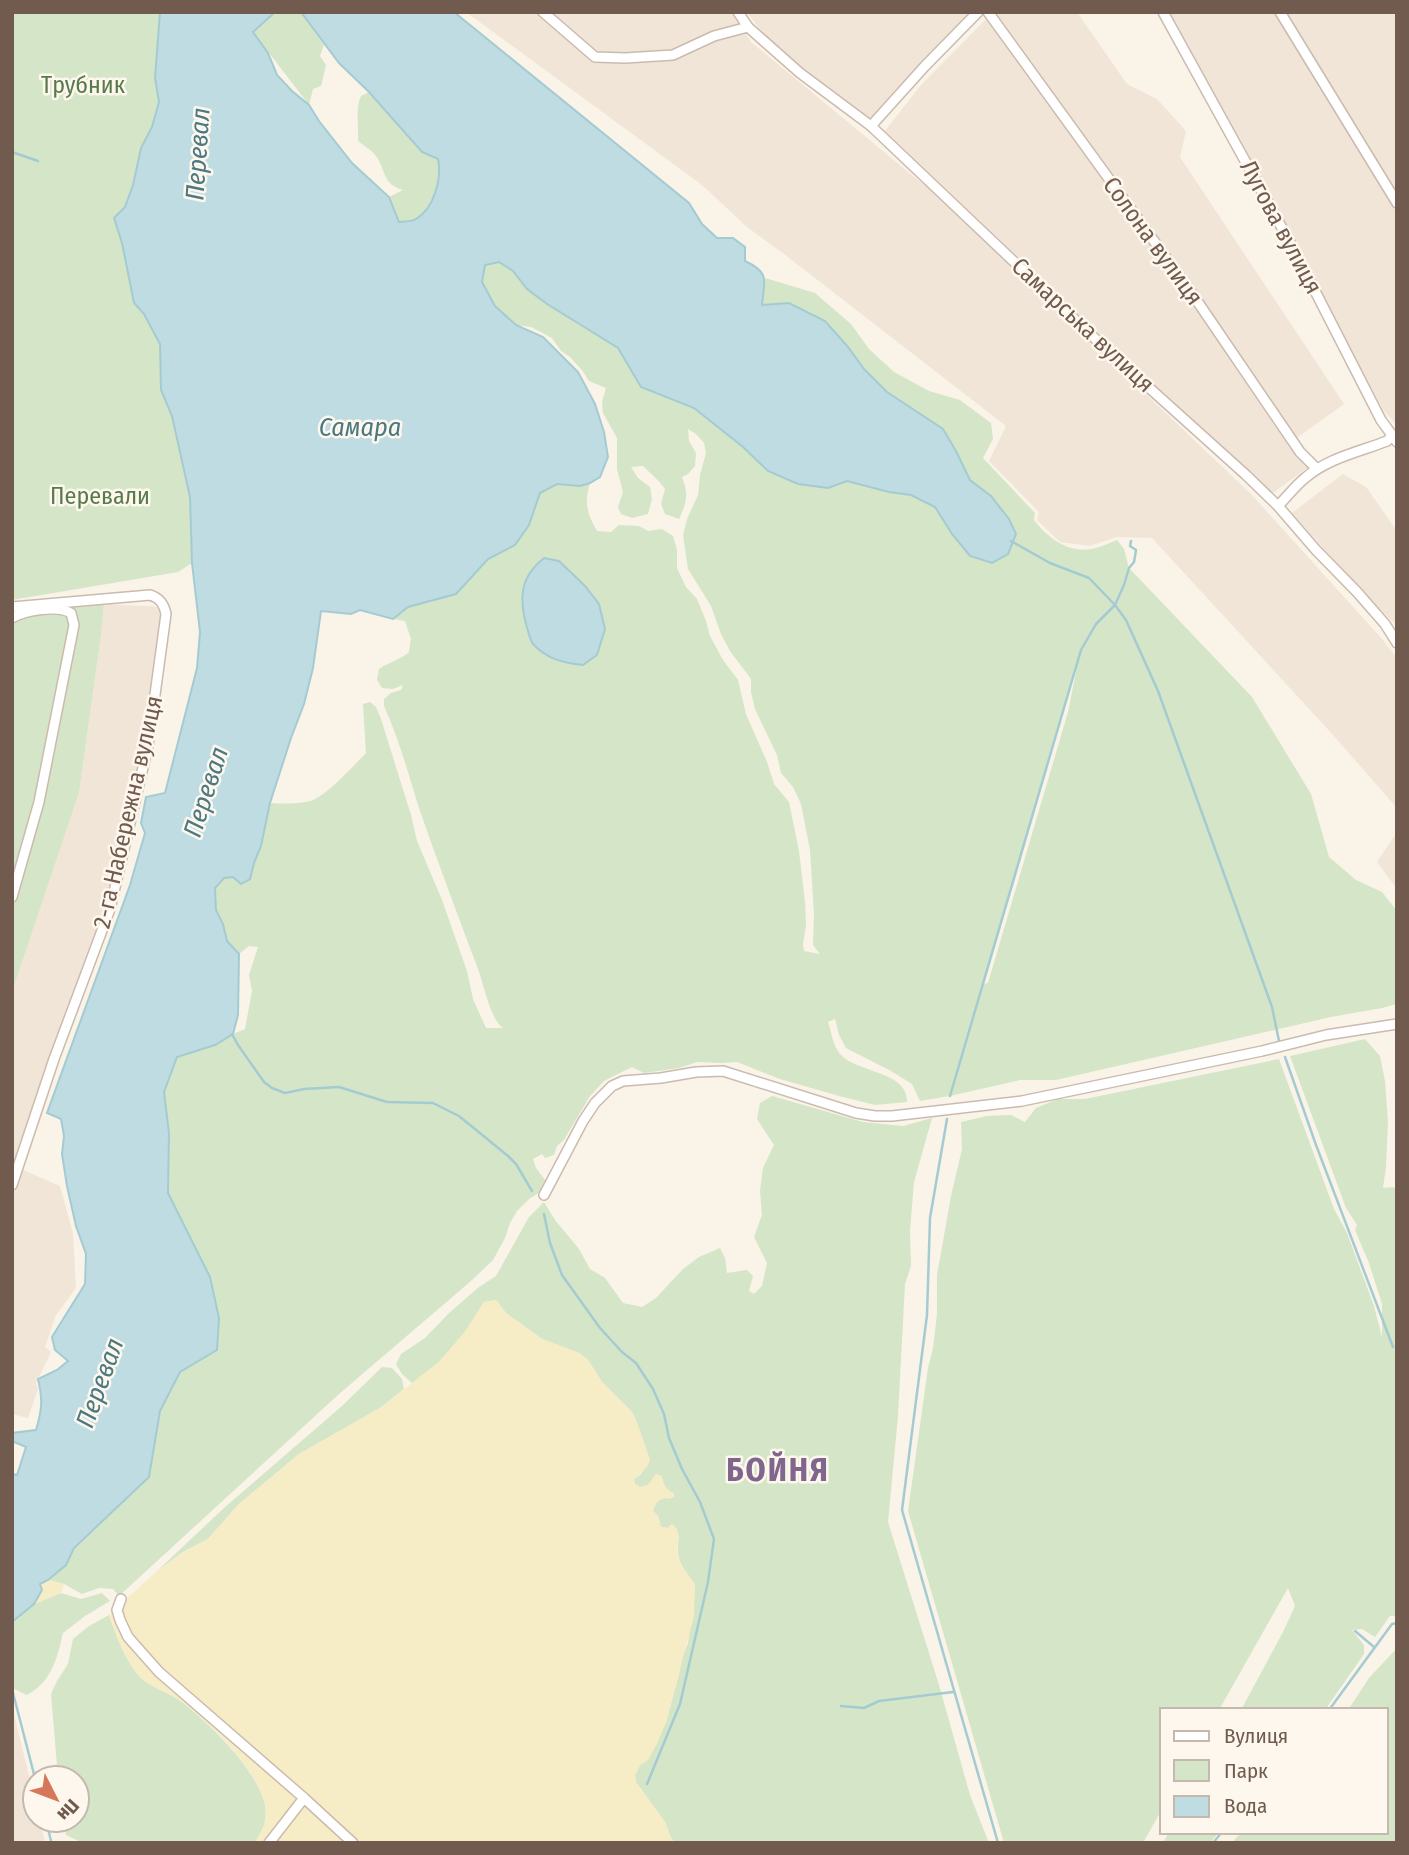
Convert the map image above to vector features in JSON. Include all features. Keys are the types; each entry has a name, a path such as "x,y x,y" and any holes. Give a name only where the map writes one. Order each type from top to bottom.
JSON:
{"street":[{"path":"543,12 595,57 673,55 714,36 748,27"},
{"name":"Самарська вулиця","path":"738,12 748,27 800,73 871,126 1105,348 1246,475 1357,592 1385,624 1397,643"},
{"path":"871,126 978,12"},
{"name":"Солона вулиця","path":"988,12 1191,292 1300,452 1317,469"},
{"name":"Лугова вулиця","path":"1163,12 1254,176 1381,420 1395,438"},
{"path":"1280,12 1397,203"},
{"path":"1278,506 1304,478 1317,469 1395,438"},
{"name":"2-га Набережна вулиця","path":"12,607 150,595 165,606 166,614 148,746 110,909 54,1059 12,1185"},
{"path":"12,618 25,612 57,608 71,613 74,625 39,802 12,897"},
{"path":"544,1195 595,1103 612,1086 623,1081 723,1071 856,1113 875,1116 905,1115 1022,1101 1262,1051 1325,1035 1397,1024"},
{"path":"121,1599 117,1610 128,1637 159,1672 353,1843"},
{"path":"269,1843 304,1798"}],"shaded area":[{"path":"466,12 731,12 751,42 936,195 1250,493 1382,639 1397,658 1397,808 1152,538 1117,537 1089,546 1060,542 1037,520 1039,512 989,461 1006,426 747,227 702,185"},
{"path":"747,12 970,12 871,120 810,77 764,35"},
{"path":"993,12 1077,12 1127,84 1157,99 1186,131 1180,157 1344,404 1287,445 1310,466 1270,495 885,131 921,85"},
{"path":"1167,12 1394,12 1397,16 1397,425 1384,411"},
{"path":"1343,474 1366,487 1397,531 1397,626 1292,513"},
{"path":"104,604 161,607 147,731 103,913 14,1166 60,1186 73,1233 76,1288 56,1315 45,1347 51,1352 36,1383 38,1389 28,1418 12,1414 12,992 79,793"},
{"path":"1397,832 1397,889 1377,862"},
{"path":"12,1706 26,1764 21,1764 21,1834 43,1834 45,1843 12,1843"}],"green space":[{"name":"Перевали","path":"12,12 160,12 155,78 159,102 152,127 141,148 125,207 114,218 134,303 144,314 160,344 161,390 172,416 190,497 192,563 178,572 12,600"},
{"path":"275,12 301,12 324,45 320,56 326,65 321,86 313,89 309,105 253,32"},
{"path":"369,92 422,152 438,159 440,172 436,191 424,212 413,221 399,222 389,197 403,190 391,184 376,156 358,141 359,101 361,96"},
{"path":"499,262 513,271 527,289 618,348 641,387 761,305 765,278 815,293 851,324 869,349 894,372 929,391 960,400 991,423 993,439 983,458 1035,513 1034,520 1039,526 1051,538 1074,549 1094,548 1117,540 1124,549 1129,568 1252,697 1311,794 1329,857 1356,880 1382,892 1397,911 1397,1004 1056,1080 1020,1080 920,1101 912,1084 846,1048 835,1019 828,1022 835,1045 843,1057 892,1079 906,1092 907,1102 875,1105 780,1079 737,1062 697,1062 679,1068 644,1073 632,1067 604,1081 590,1096 564,1140 557,1146 554,1155 545,1158 542,1154 533,1159 545,1180 543,1190 517,1211 493,1260 339,1394 119,1596 113,1589 99,1588 82,1594 64,1584 48,1580 66,1565 74,1548 149,1477 160,1411 180,1372 217,1350 210,1277 168,1193 169,1133 164,1092 177,1057 215,1045 245,1029 252,991 249,975 258,947 249,946 239,954 227,942 216,910 215,888 223,878 250,879 261,846 270,803 300,803 317,798 340,780 366,753 363,704 370,702 376,707 381,719 417,841 442,900 467,971 473,999 486,1028 503,1028 491,1010 384,706 384,699 401,690 403,685 393,689 382,688 377,680 379,669 409,652 411,639 405,621 393,619 408,607 431,602 488,559 515,545 529,525 540,493 557,484 580,486 590,483 588,508 597,531 611,532 619,525 639,526 648,531 662,529 673,536 677,550 677,568 686,587 697,599 710,636 723,660 738,680 746,714 774,784 789,802 799,851 805,902 804,951 820,954 813,945 810,850 801,804 793,787 781,773 777,755 755,709 751,679 730,651 711,606 688,569 683,535 698,495 706,453 704,443 688,429 689,441 696,453 695,466 682,477 686,498 679,519 665,514 661,504 665,489 643,466 631,467 638,478 650,487 652,499 648,514 632,518 621,514 618,507 623,492 617,469 617,438 603,413 602,402 606,388 589,381 552,338 531,327 516,325 495,306 482,282 485,265","holes":["1078,662 1068,712 988,983 984,984"]},
{"path":"104,604 79,793 12,992 12,616 14,611"},
{"path":"1365,1039 1380,1056 1385,1081 1388,1122 1383,1188 1393,1187 1397,1190 1397,1616 1390,1616 1375,1637 1362,1629 1352,1630 1364,1645 1364,1654 1326,1708 1242,1708 1295,1606 1288,1588 1220,1708 1160,1708 1160,1813 1143,1843 1004,1843 908,1511 933,1348 937,1314 937,1275 962,1149 961,1122 987,1116 1011,1115 1025,1122 1036,1108 1058,1099 1085,1099 1279,1059 1334,1209 1347,1233 1374,1306 1382,1337 1382,1304 1355,1230 1357,1225 1346,1208 1290,1056"},
{"path":"772,1096 863,1122 903,1126 932,1118 914,1182 910,1230 911,1266 905,1284 898,1416 888,1522 970,1795 989,1843 675,1843 665,1822 636,1782 635,1775 640,1765 648,1759 666,1722 688,1643 695,1584 681,1563 678,1552 679,1537 661,1527 658,1516 653,1511 657,1502 665,1498 667,1490 656,1475 648,1485 640,1487 635,1484 634,1479 641,1474 650,1460 632,1412 602,1382 588,1360 579,1353 542,1339 506,1313 496,1300 484,1302 465,1332 438,1363 412,1383 396,1364 401,1354 425,1338 449,1313 496,1276 529,1217 544,1202 579,1249 590,1269 605,1278 623,1303 642,1307 656,1298 683,1269 699,1257 720,1248 725,1258 727,1273 747,1270 753,1276 749,1291 754,1294 762,1286 767,1263 754,1237 762,1215 760,1191 763,1168 774,1145 757,1119 760,1103"},
{"path":"382,1367 392,1368 402,1379 404,1389 380,1408 299,1454 239,1504 208,1539 183,1552 156,1572 224,1508 342,1406"},
{"path":"61,1593 81,1599 102,1593 110,1601 63,1633 56,1660 48,1676 27,1695 12,1688 12,1622 34,1604"},
{"path":"109,1615 125,1655 140,1677 194,1712 237,1756 260,1790 265,1806 264,1824 256,1841 83,1843 66,1835 91,1834 91,1764 57,1764 51,1694 68,1664 73,1639"},
{"path":"1397,1648 1397,1843 1232,1843 1239,1834 1388,1834 1388,1708 1349,1708 1369,1678"},
{"path":"1168,1834 1217,1834 1210,1843 1163,1843"}],"sand":[{"path":"496,1300 506,1313 542,1339 579,1353 588,1360 602,1382 632,1412 637,1423 650,1460 647,1467 634,1479 635,1484 640,1487 648,1485 656,1474 662,1476 665,1486 674,1493 674,1497 658,1501 653,1511 658,1516 661,1527 667,1528 672,1524 677,1529 678,1558 695,1584 694,1616 666,1722 648,1760 640,1765 635,1775 636,1782 665,1822 675,1843 250,1843 256,1841 264,1826 265,1806 260,1789 250,1772 222,1738 194,1711 140,1677 125,1655 109,1615 156,1572 183,1552 208,1539 239,1504 299,1454 380,1408 438,1363 465,1332 484,1302"},
{"path":"48,1580 64,1584 61,1593 34,1604 42,1590 39,1584"}],"water":[{"name":"Самара","path":"160,12 275,12 253,32 268,53 277,75 309,105 352,163 389,197 399,222 416,219 428,208 438,184 438,159 422,152 369,92 339,63 301,12 454,12 689,203 702,224 717,238 733,238 745,247 745,261 759,270 764,278 762,305 789,303 825,321 864,369 887,392 943,429 970,480 991,496 1009,519 1016,534 1008,554 992,563 970,556 935,507 911,495 847,481 828,488 798,484 768,471 694,408 641,387 618,348 547,304 527,289 513,271 499,262 485,265 482,282 495,306 516,325 543,337 578,372 595,404 608,457 600,477 590,483 580,486 557,484 540,493 529,525 515,545 488,559 456,594 408,607 393,619 360,610 351,614 321,611 313,668 304,704 270,803 261,846 250,879 241,884 233,877 224,878 215,888 216,910 227,941 239,954 238,1015 233,1034 215,1045 177,1057 164,1092 169,1133 168,1193 210,1277 219,1318 217,1350 180,1372 160,1411 149,1477 74,1548 66,1565 40,1584 42,1590 34,1604 12,1622 12,1474 17,1475 26,1447 12,1441 12,1433 36,1430 41,1405 38,1379 68,1361 55,1350 52,1337 85,1284 86,1254 67,1186 62,1154 64,1136 61,1119 47,1113 130,885 145,833 141,823 146,797 165,793 197,668 200,632 192,563 190,497 172,416 161,390 160,344 144,314 134,303 114,218 125,207 141,148 152,127 159,102 155,78"},
{"path":"544,558 559,561 599,604 605,629 597,655 583,665 550,657 538,649 530,638 524,617 523,590 530,573"}],"waterway":[{"path":"12,152 38,161"},
{"path":"1011,541 1050,563 1089,578 1126,620 1158,691 1272,1007 1279,1041"},
{"path":"950,1096 1081,650 1096,624 1115,605 1129,568 1134,562 1136,550 1130,546 1131,541"},
{"path":"232,1034 264,1082 285,1093 339,1087 387,1102 433,1103 459,1116 516,1164 532,1191"},
{"path":"1285,1057 1393,1347"},
{"path":"947,1119 930,1218 927,1315 902,1510 998,1843"},
{"path":"544,1214 550,1243 562,1275 600,1328 636,1363 653,1389 664,1414 669,1438 700,1502 714,1539 708,1582 680,1704 647,1784"},
{"path":"1330,1708 1392,1624 1397,1623"},
{"path":"1355,1631 1374,1647"},
{"path":"12,1689 31,1764"},
{"path":"841,1706 864,1708 879,1701 953,1692"},
{"path":"49,1834 51,1841"},
{"path":"1213,1843 1220,1834"}],"district":[{"name":"БОЙНЯ","path":"778,1470"}],"park label":[{"name":"Трубник","path":"83,85"}],"water label":[{"name":"Перевал","path":"198,154"},
{"name":"Перевал","path":"206,792"},
{"name":"Перевал","path":"100,1383"}]}
